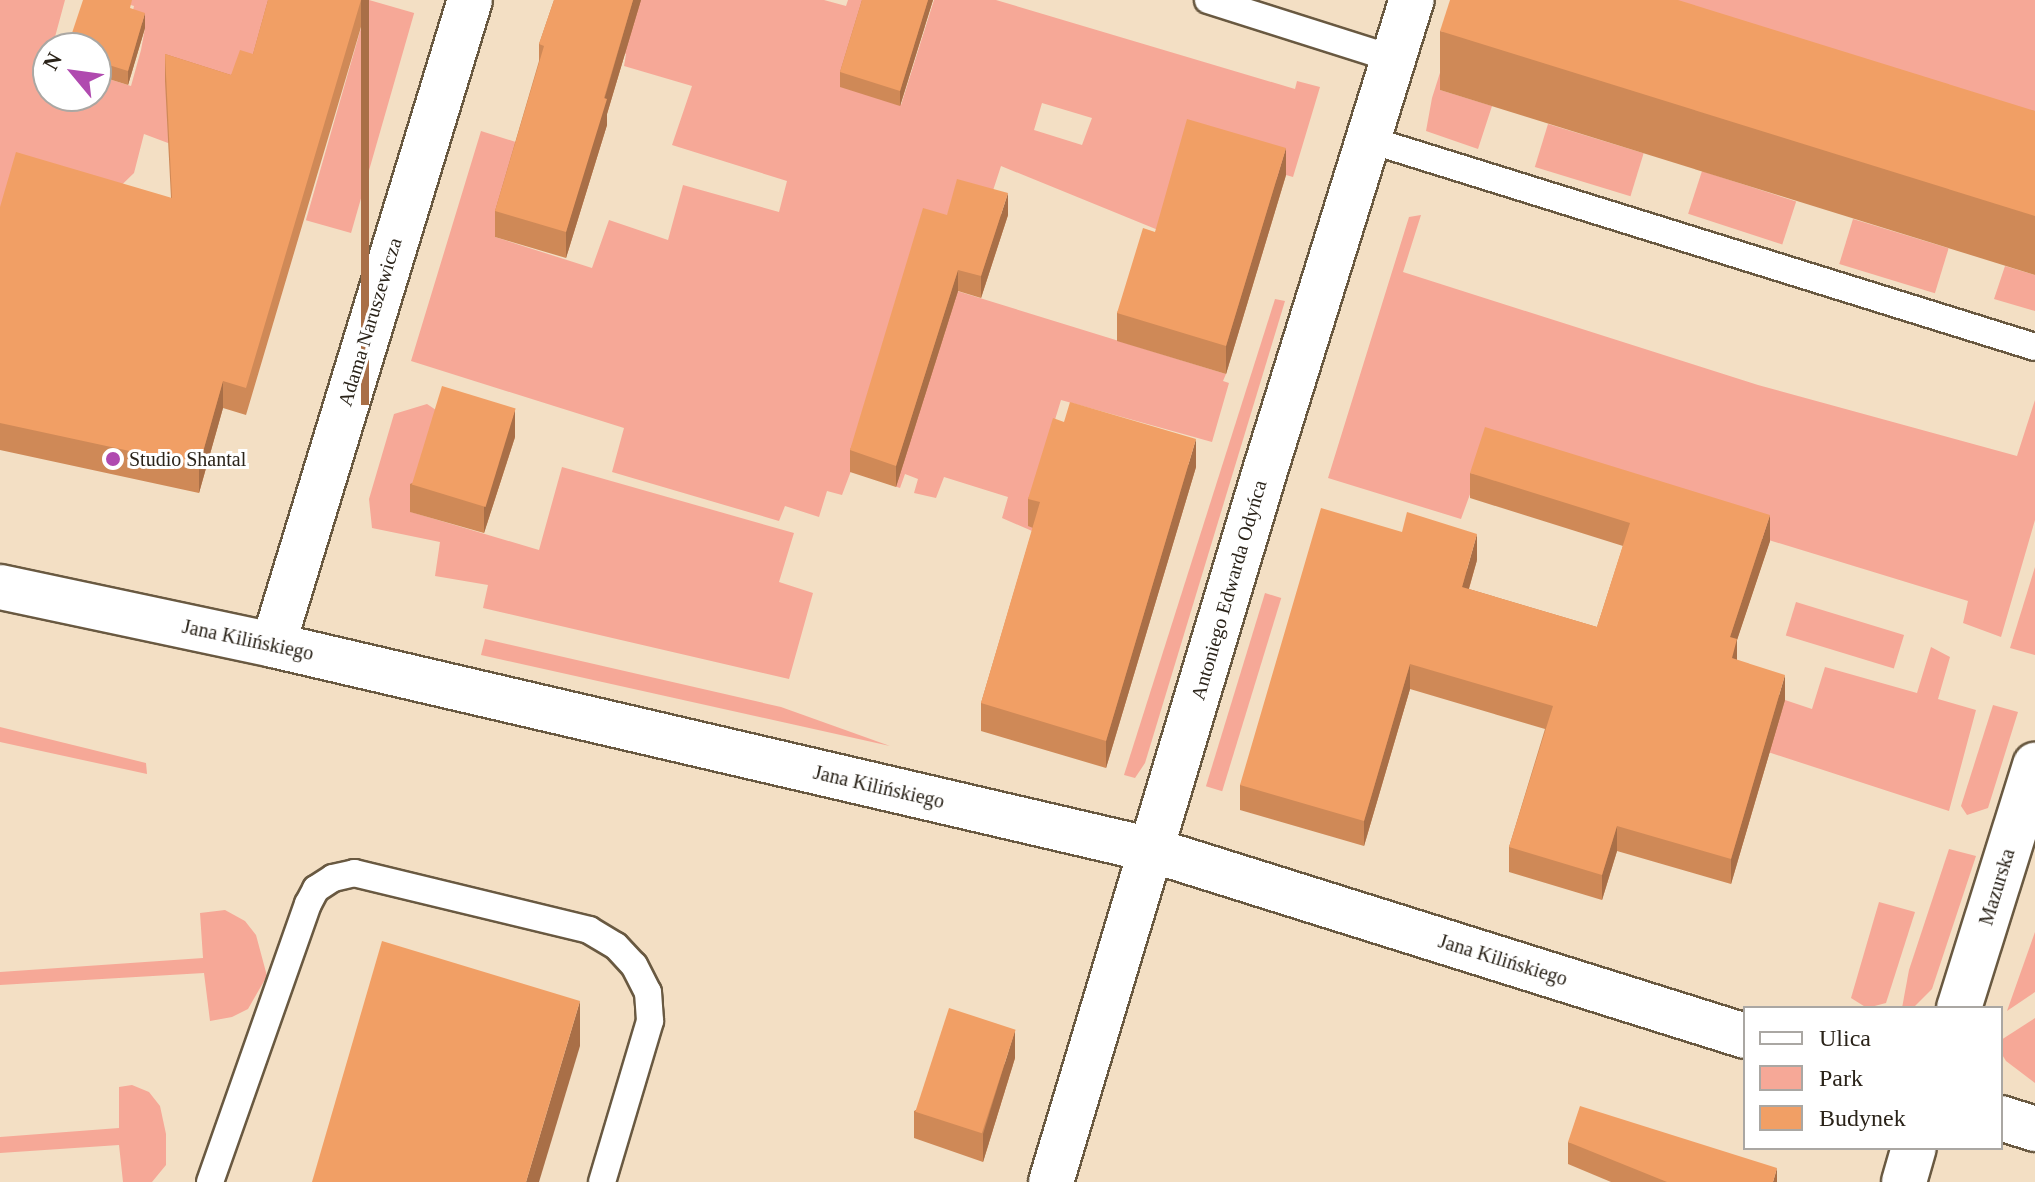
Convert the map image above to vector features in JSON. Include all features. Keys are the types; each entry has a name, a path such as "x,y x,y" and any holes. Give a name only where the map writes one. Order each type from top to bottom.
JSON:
{"street":[{"name":"Adama Naruszewicza","path":"273,645 470,0"},
{"name":"Antoniego Edwarda Odyńca","path":"1051,1182 1267,461 1412,0"},
{"name":"Jana Kilińskiego","path":"0,587 273,645 1152,850 1743,1035"},
{"name":"Mazurska","path":"1960,1006 2035,765"},
{"path":"2003,1119 2035,1129"},
{"path":"1904,1182 1913,1150"}],"lane":[{"path":"1208,0 1394,59"},
{"path":"1370,140 2035,347"},
{"path":"210,1182 308,904 316,889 333,878 354,873 589,930 616,946 634,965 648,992 650,1021 602,1182"}],"green space":[{"path":"0,0 65,0 56,32 32,32 32,112 112,112 112,80 131,86 145,28 130,23 134,6 114,0 290,0 278,40 168,143 144,134 134,173 102,204 0,235"},
{"path":"369,0 414,13 351,233 306,220"},
{"path":"621,0 824,0 846,6 848,0 867,0 901,105 934,0 996,0 1295,89 1297,81 1320,87 1293,177 1286,175 1163,232 1001,166 987,209 944,287 1226,374 1223,381 1229,383 1212,442 1061,400 1054,423 1039,534 1002,518 1008,497 944,477 936,498 914,493 918,479 905,474 900,488 851,471 842,495 827,491 819,517 785,506 779,521 612,472 624,428 411,361 481,131 522,144 495,237 592,268 609,220 668,240 683,185 779,212 787,181 672,145 692,86 624,66 626,54 607,48","holes":["1042,103 1092,118 1082,145 1034,130"]},
{"path":"1463,0 1440,90 1492,106 1478,149 1426,131 1432,98"},
{"path":"1488,0 2035,0 2035,170"},
{"path":"1548,124 1644,153 1630,196 1535,167"},
{"path":"1702,171 1796,202 1782,244 1688,214"},
{"path":"1421,215 1403,272 1758,385 2017,456 2035,400 2035,520 2001,637 1963,623 1968,601 1485,453 1461,519 1328,478 1409,217"},
{"path":"1853,219 1949,248 1935,293 1839,264"},
{"path":"2005,266 2035,275 2035,311 1994,299"},
{"path":"1275,299 1285,301 1145,763 1135,778 1124,775"},
{"path":"427,404 442,414 411,512 539,550 562,467 794,533 779,582 813,593 789,679 483,608 488,585 435,576 440,542 372,528 369,499 394,414"},
{"path":"2035,567 2035,655 2010,648"},
{"path":"1265,593 1281,598 1222,791 1206,786"},
{"path":"1796,602 1904,635 1894,669 1786,635"},
{"path":"485,639 781,707 890,746 481,655"},
{"path":"1931,647 1950,657 1938,699 1976,710 1949,811 1768,752 1785,700 1812,709 1825,667 1917,693"},
{"path":"1993,705 2018,712 1988,808 1967,815 1961,806"},
{"path":"0,727 146,763 147,774 0,742"},
{"path":"1949,849 1976,856 1932,989 1915,1006 1902,1006 1909,970"},
{"path":"1879,902 1915,912 1886,1003 1864,1006 1851,998"},
{"path":"225,910 245,921 256,935 267,976 248,1009 232,1017 210,1021 204,973 0,985 0,972 203,958 200,913"},
{"path":"2035,932 2035,992 2007,1011"},
{"path":"2035,1018 2035,1083 2006,1061 2003,1039"},
{"path":"132,1085 149,1092 160,1106 166,1134 166,1165 152,1182 123,1182 119,1145 0,1153 0,1137 119,1128 119,1087"}],"building":[{"path":"83,0 132,0 130,8 145,13 128,71 112,66 112,32 72,32"},
{"path":"268,0 361,0 246,388 223,381 199,466 0,423 0,207 16,152 172,198 165,54 231,75 240,50 253,54"},
{"path":"554,0 633,0 604,98 607,99 566,232 495,211 544,46 539,44"},
{"path":"862,0 928,0 900,91 840,72"},
{"path":"1450,0 1678,0 2035,111 2035,216 1440,31"},
{"path":"1187,119 1286,148 1226,346 1117,313 1143,228 1155,232"},
{"path":"957,179 1008,193 981,276 958,270 896,466 850,450 923,208 947,215"},
{"path":"442,386 516,409 486,507 412,484"},
{"path":"1070,402 1196,439 1106,741 981,703 1040,502 1028,499 1053,418 1064,422"},
{"path":"1485,427 1770,515 1730,637 1737,639 1732,658 1785,675 1731,859 1617,826 1602,875 1509,847 1553,706 1410,664 1364,821 1240,785 1321,508 1402,532 1407,512 1477,534 1462,587 1597,627 1630,523 1470,473"},
{"path":"382,941 580,1001 526,1182 312,1182"},
{"path":"949,1008 1016,1030 982,1133 915,1112"},
{"path":"1580,1106 1777,1168 1773,1182 1667,1182 1568,1142"}],"place":[{"name":"Studio Shantal","path":"113,459"}]}
